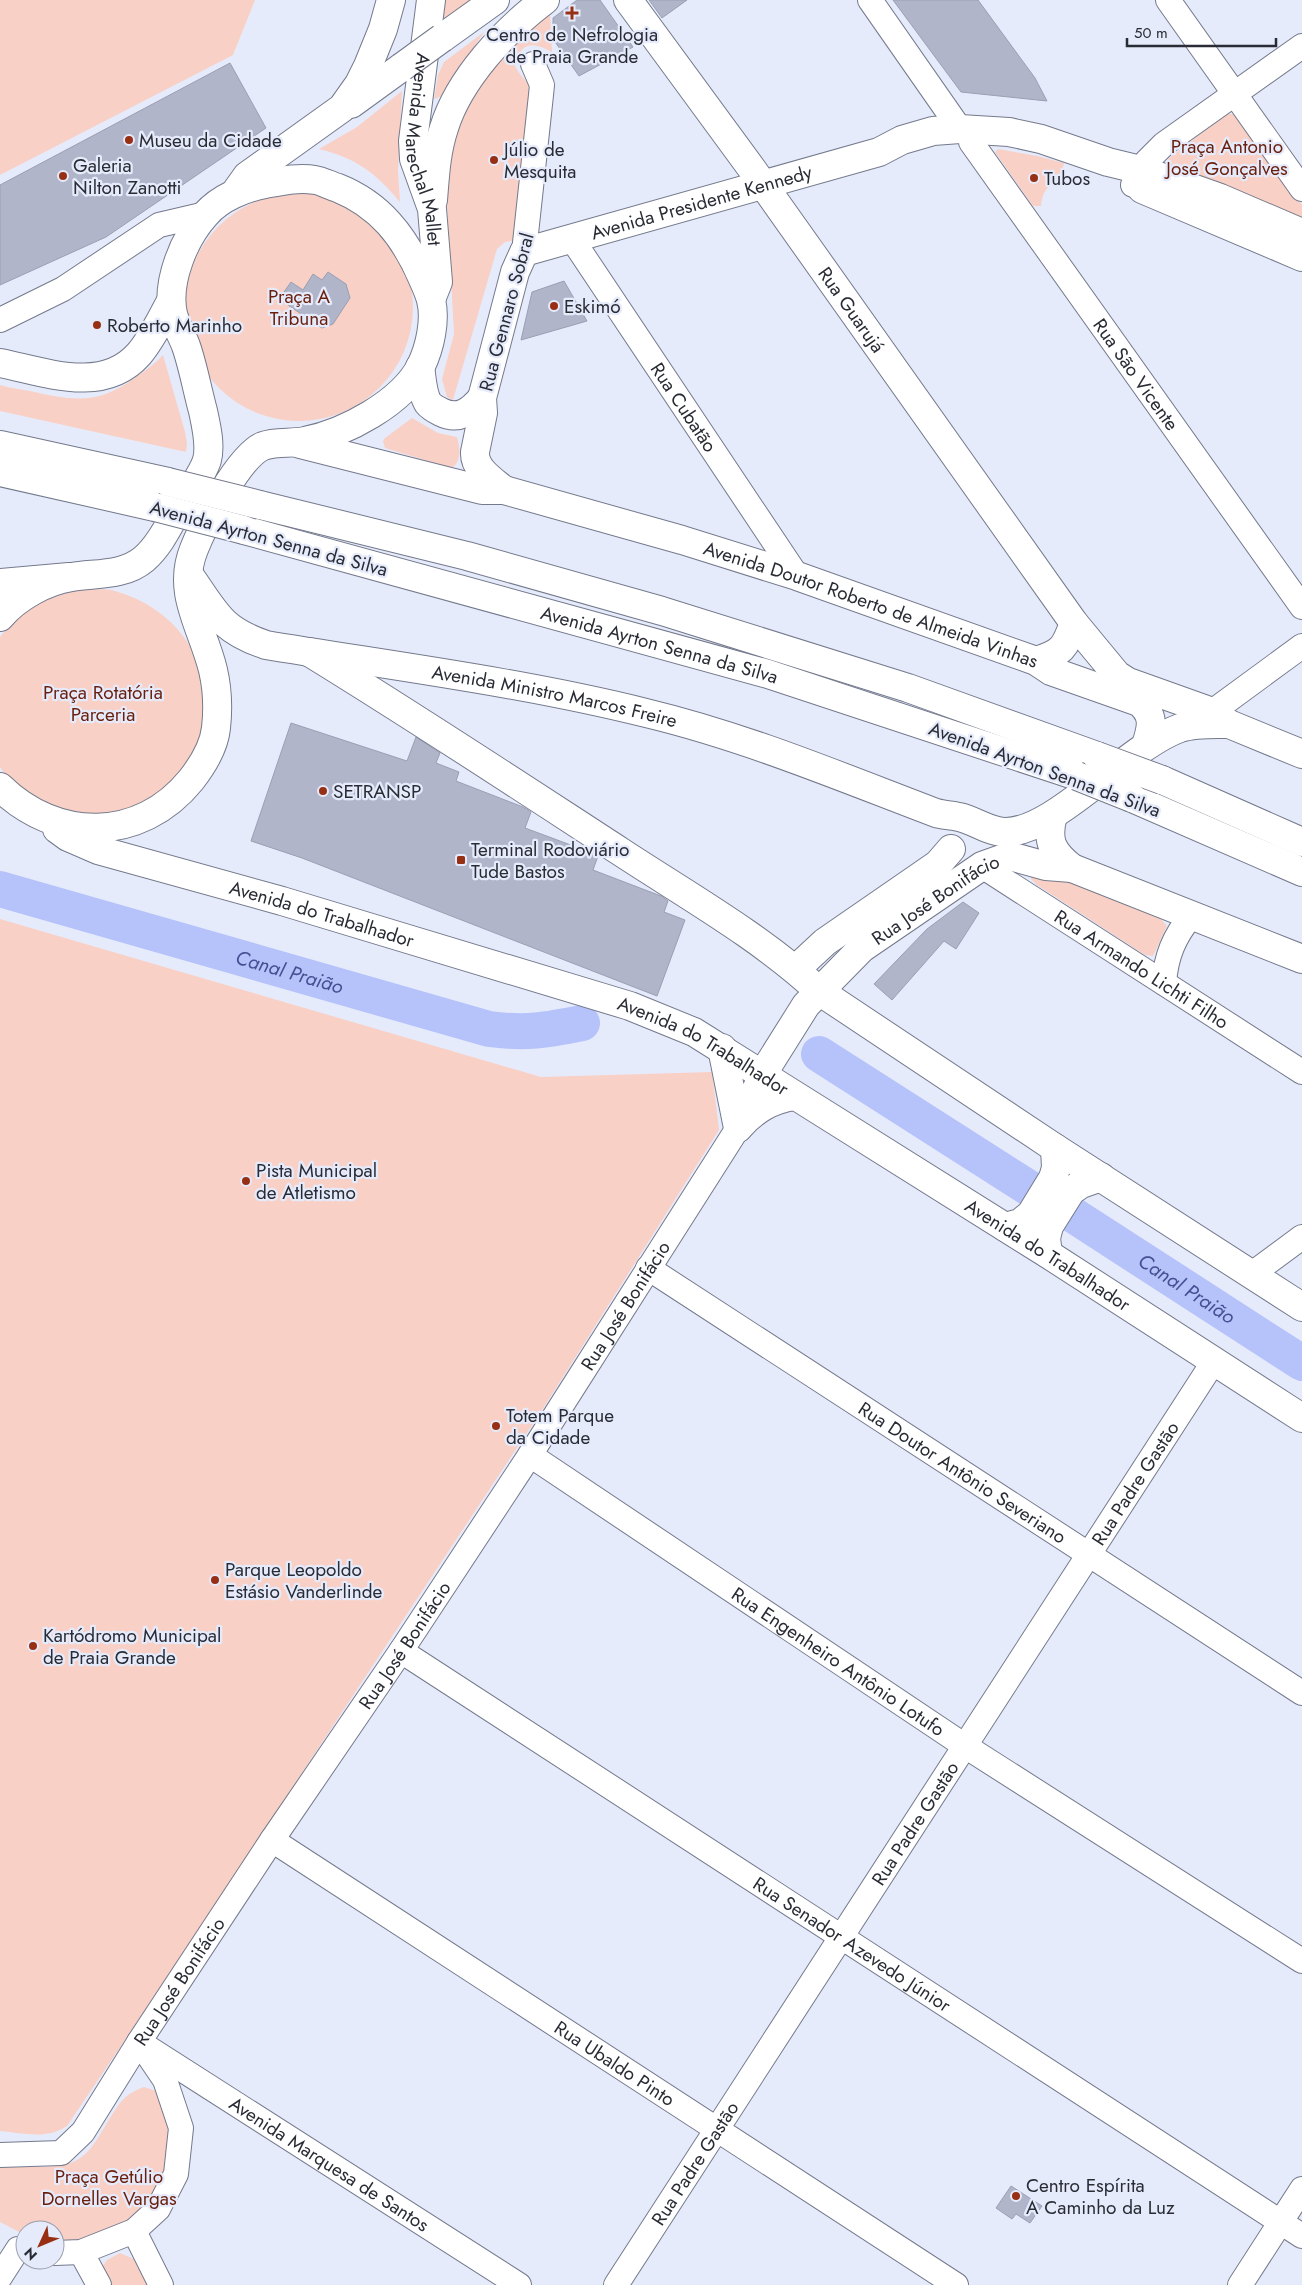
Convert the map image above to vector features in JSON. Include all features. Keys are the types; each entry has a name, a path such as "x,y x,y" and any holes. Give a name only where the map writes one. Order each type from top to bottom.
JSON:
{"main road":[{"path":"342,108 359,84 368,66 383,29 391,0"},
{"name":"Avenida Marechal Mallet","path":"430,0 413,141 414,159 432,209 438,282 431,299"},
{"path":"234,194 247,176 342,108 356,101 495,0"},
{"path":"432,209 437,157 444,127 456,100 498,42 516,24 546,0"},
{"name":"Rua Guarujá","path":"628,0 764,185 1074,623"},
{"name":"Avenida Presidente Kennedy","path":"524,252 878,152 902,151 948,142 966,135 1038,150 1137,178 1220,198 1302,233"},
{"name":"Avenida Presidente Kennedy","path":"1137,178 1302,257"},
{"path":"0,582 104,574 123,570 141,562 154,549 207,461 206,426 186,346 174,319 171,301 178,260 188,238 206,214 234,194 266,184 292,179 316,180 362,200 382,214 403,240 431,299 433,318 430,341 420,368 388,402 368,417 338,432 297,443 264,446 247,457 236,469 192,552 189,564 188,597 213,671 216,732 202,767 177,797 160,810 145,818 108,828 70,827 38,815 14,800 0,787"},
{"name":"Rua Gennaro Sobral","path":"504,490 481,470 475,456 483,413 482,398 515,272 524,252"},
{"path":"0,363 58,375 92,378 104,377 118,371 139,354 171,301"},
{"path":"420,368 428,403 441,412 460,416 472,409 482,398"},
{"path":"297,443 482,490 504,490"},
{"name":"Avenida Ayrton Senna da Silva","path":"0,445 168,482 467,556 662,611 908,688 1097,756 1162,780 1302,842"},
{"name":"Avenida Ayrton Senna da Silva","path":"0,472 244,530 768,674 1077,776 1302,872"},
{"path":"0,492 55,485"},
{"name":"Avenida Doutor Roberto de Almeida Vinhas","path":"504,490 682,540 797,576 1036,661 1052,656 1062,650 1074,623"},
{"name":"Avenida Ministro Marcos Freire","path":"190,576 217,617 245,638 266,645 552,692 647,713 781,754 936,814 959,817 1004,832 1024,829 1053,815 1146,745 1180,728 1203,724 1220,718"},
{"path":"0,617 7,609 36,589 68,577"},
{"path":"1074,623 1122,679 1220,718 1302,754"},
{"path":"309,652 400,708 711,911 796,969 819,991 1055,1148 1302,1307"},
{"path":"1036,661 1051,671 1139,702 1147,708 1152,719 1146,745"},
{"path":"936,814 943,820 952,835 950,849 960,882"},
{"name":"Avenida do Trabalhador","path":"38,815 68,837 98,850 282,901 630,1006 694,1032 1048,1254 1302,1418"},
{"path":"1053,815 1050,824 1052,848 1057,856 1072,868 1302,959"},
{"name":"Rua José Bonifácio","path":"796,969 825,942 938,864 950,849"},
{"path":"1250,849 1302,880"},
{"name":"Rua José Bonifácio","path":"762,1075 796,1019 819,991 862,948 982,866 1010,856 1046,866 1072,868"},
{"path":"722,1048 738,1128"},
{"path":"738,1128 749,1116 770,1102 794,1096"},
{"path":"1055,1148 1056,1168 1062,1185"},
{"path":"1062,1185 1081,1184 1101,1177"},
{"path":"1005,1227 1040,1220 1062,1185"},
{"path":"1040,1220 1046,1238 1048,1254"}],"street":[{"name":"Rua São Vicente","path":"870,0 1302,607"},
{"path":"1168,0 1302,189"},
{"path":"1137,178 1147,161 1164,144 1302,46"},
{"name":"Rua Gennaro Sobral","path":"524,252 542,95 542,84 533,64"},
{"path":"0,320 63,288 159,225 206,214"},
{"name":"Rua Cubatão","path":"572,239 797,576"},
{"path":"1220,718 1302,646"},
{"name":"Rua Armando Lichti Filho","path":"982,866 1302,1072"},
{"path":"1164,983 1165,965 1170,949 1180,930 1191,916"},
{"name":"Rua José Bonifácio","path":"0,2155 61,2153 83,2132 139,2042 272,1840 401,1651 530,1455 738,1128 746,1104 762,1075"},
{"path":"1252,1274 1302,1236"},
{"name":"Rua Doutor Antônio Severiano","path":"648,1268 1302,1694"},
{"name":"Rua Padre Gastão","path":"616,2285 1214,1361"},
{"name":"Rua Engenheiro Antônio Lotufo","path":"530,1455 965,1746 1302,1961"},
{"name":"Rua Senador Azevedo Júnior","path":"401,1651 1302,2236"},
{"name":"Rua Ubaldo Pinto","path":"272,1840 956,2285"},
{"name":"Avenida Marquesa de Santos","path":"139,2042 170,2073 519,2285"},
{"path":"65,2253 81,2252 134,2231 158,2209 176,2174 180,2128 170,2073"},
{"path":"1240,2285 1302,2189"},
{"path":"134,2231 161,2285"},
{"path":"0,2277 14,2246"},
{"path":"81,2252 99,2285"}],"green space":[{"path":"0,0 255,0 233,55 0,175"},
{"path":"441,0 475,0 439,27"},
{"path":"550,11 552,52 534,45 525,47 517,56 514,64 533,90 517,240 505,242 497,249 453,400 447,397 442,379 454,334 447,205 449,164 454,140 461,118 477,86 512,43"},
{"path":"484,32 442,96 434,99 438,75 444,62"},
{"path":"402,91 398,170 400,202 374,175 355,162 319,149 357,127"},
{"name":"Praça Antonio José Gonçalves","path":"1226,114 1236,114 1245,123 1302,205 1302,217 1294,219 1166,166 1168,159"},
{"path":"998,149 1064,163 1059,175 1045,192 1041,206 1033,206 995,152"},
{"name":"Praça A Tribuna","path":"288,193 310,193 343,201 362,212 380,226 394,244 405,263 413,296 411,329 405,351 394,370 380,388 362,402 343,413 310,421 288,421 255,413 245,408 226,395 211,380 193,351 185,318 185,296 193,263 198,253 211,234 226,219 255,201"},
{"path":"163,355 185,432 186,452 0,411 0,385 60,397 85,398 98,396 123,386 150,367"},
{"path":"412,418 438,433 457,437 459,459 455,466 451,468 385,448 383,441 385,438"},
{"name":"Praça Rotatória Parceria","path":"101,589 115,591 159,612 188,644 203,681 205,720 193,757 169,788 132,808 85,815 60,811 37,801 17,786 0,767 0,637 14,620 43,600 77,590"},
{"path":"1038,870 1158,916 1167,926 1153,956 1145,955 1037,885 1031,879 1030,874"},
{"name":"Parque Leopoldo Estásio Vanderlinde","path":"0,919 541,1077 712,1072 719,1130 544,1407 123,2043 67,2126 51,2133 43,2134 0,2131"},
{"name":"Praça Getúlio Dornelles Vargas","path":"144,2087 159,2092 168,2106 171,2161 151,2202 125,2226 75,2243 65,2242 65,2220 15,2220 15,2230 0,2222 0,2161 49,2167 68,2164 77,2160 92,2147 114,2112 132,2092"},
{"path":"120,2253 134,2259 149,2285 107,2285 102,2267 107,2260"}],"building":[{"path":"577,0 600,0 633,47 579,76 553,39 553,18"},
{"path":"649,0 687,0 662,18"},
{"path":"893,0 978,0 1035,78 1047,101 961,92"},
{"path":"230,63 266,128 106,237 0,285 0,185"},
{"path":"328,272 346,284 350,298 333,324 322,328 279,299 291,282 303,290 313,274 322,280"},
{"name":"Eskimó","path":"564,281 587,321 521,340 532,292"},
{"name":"Terminal Rodoviário Tude Bastos","path":"291,723 407,761 416,737 440,753 436,763 459,772 456,781 523,807 531,812 525,828 595,854 598,856 593,870 661,896 668,901 664,912 685,920 657,996 302,858 251,841"},
{"path":"963,902 979,913 956,949 944,941 892,1000 874,984 927,929"},
{"name":"Centro Espírita A Caminho da Luz","path":"1011,2186 1042,2206 1030,2223 1016,2214 1012,2219 996,2208"}],"waterway":[{"name":"Canal Praião","path":"0,889 489,1029 536,1030 582,1023"},
{"name":"Canal Praião","path":"819,1054 1032,1190"},
{"name":"Canal Praião","path":"1070,1213 1302,1363"}],"place":[{"name":"Centro de Nefrologia de Praia Grande","path":"572,13"},
{"name":"Museu da Cidade","path":"129,140"},
{"name":"Júlio de Mesquita","path":"494,160"},
{"name":"Galeria Nilton Zanotti","path":"63,176"},
{"name":"Tubos","path":"1034,178"},
{"name":"Eskimó","path":"554,306"},
{"name":"Roberto Marinho","path":"97,325"},
{"name":"SETRANSP","path":"323,791"},
{"name":"Terminal Rodoviário Tude Bastos","path":"461,860"},
{"name":"Pista Municipal de Atletismo","path":"246,1181"},
{"name":"Totem Parque da Cidade","path":"496,1426"},
{"name":"Parque Leopoldo Estásio Vanderlinde","path":"215,1580"},
{"name":"Kartódromo Municipal de Praia Grande","path":"33,1646"},
{"name":"Centro Espírita A Caminho da Luz","path":"1016,2196"}]}
